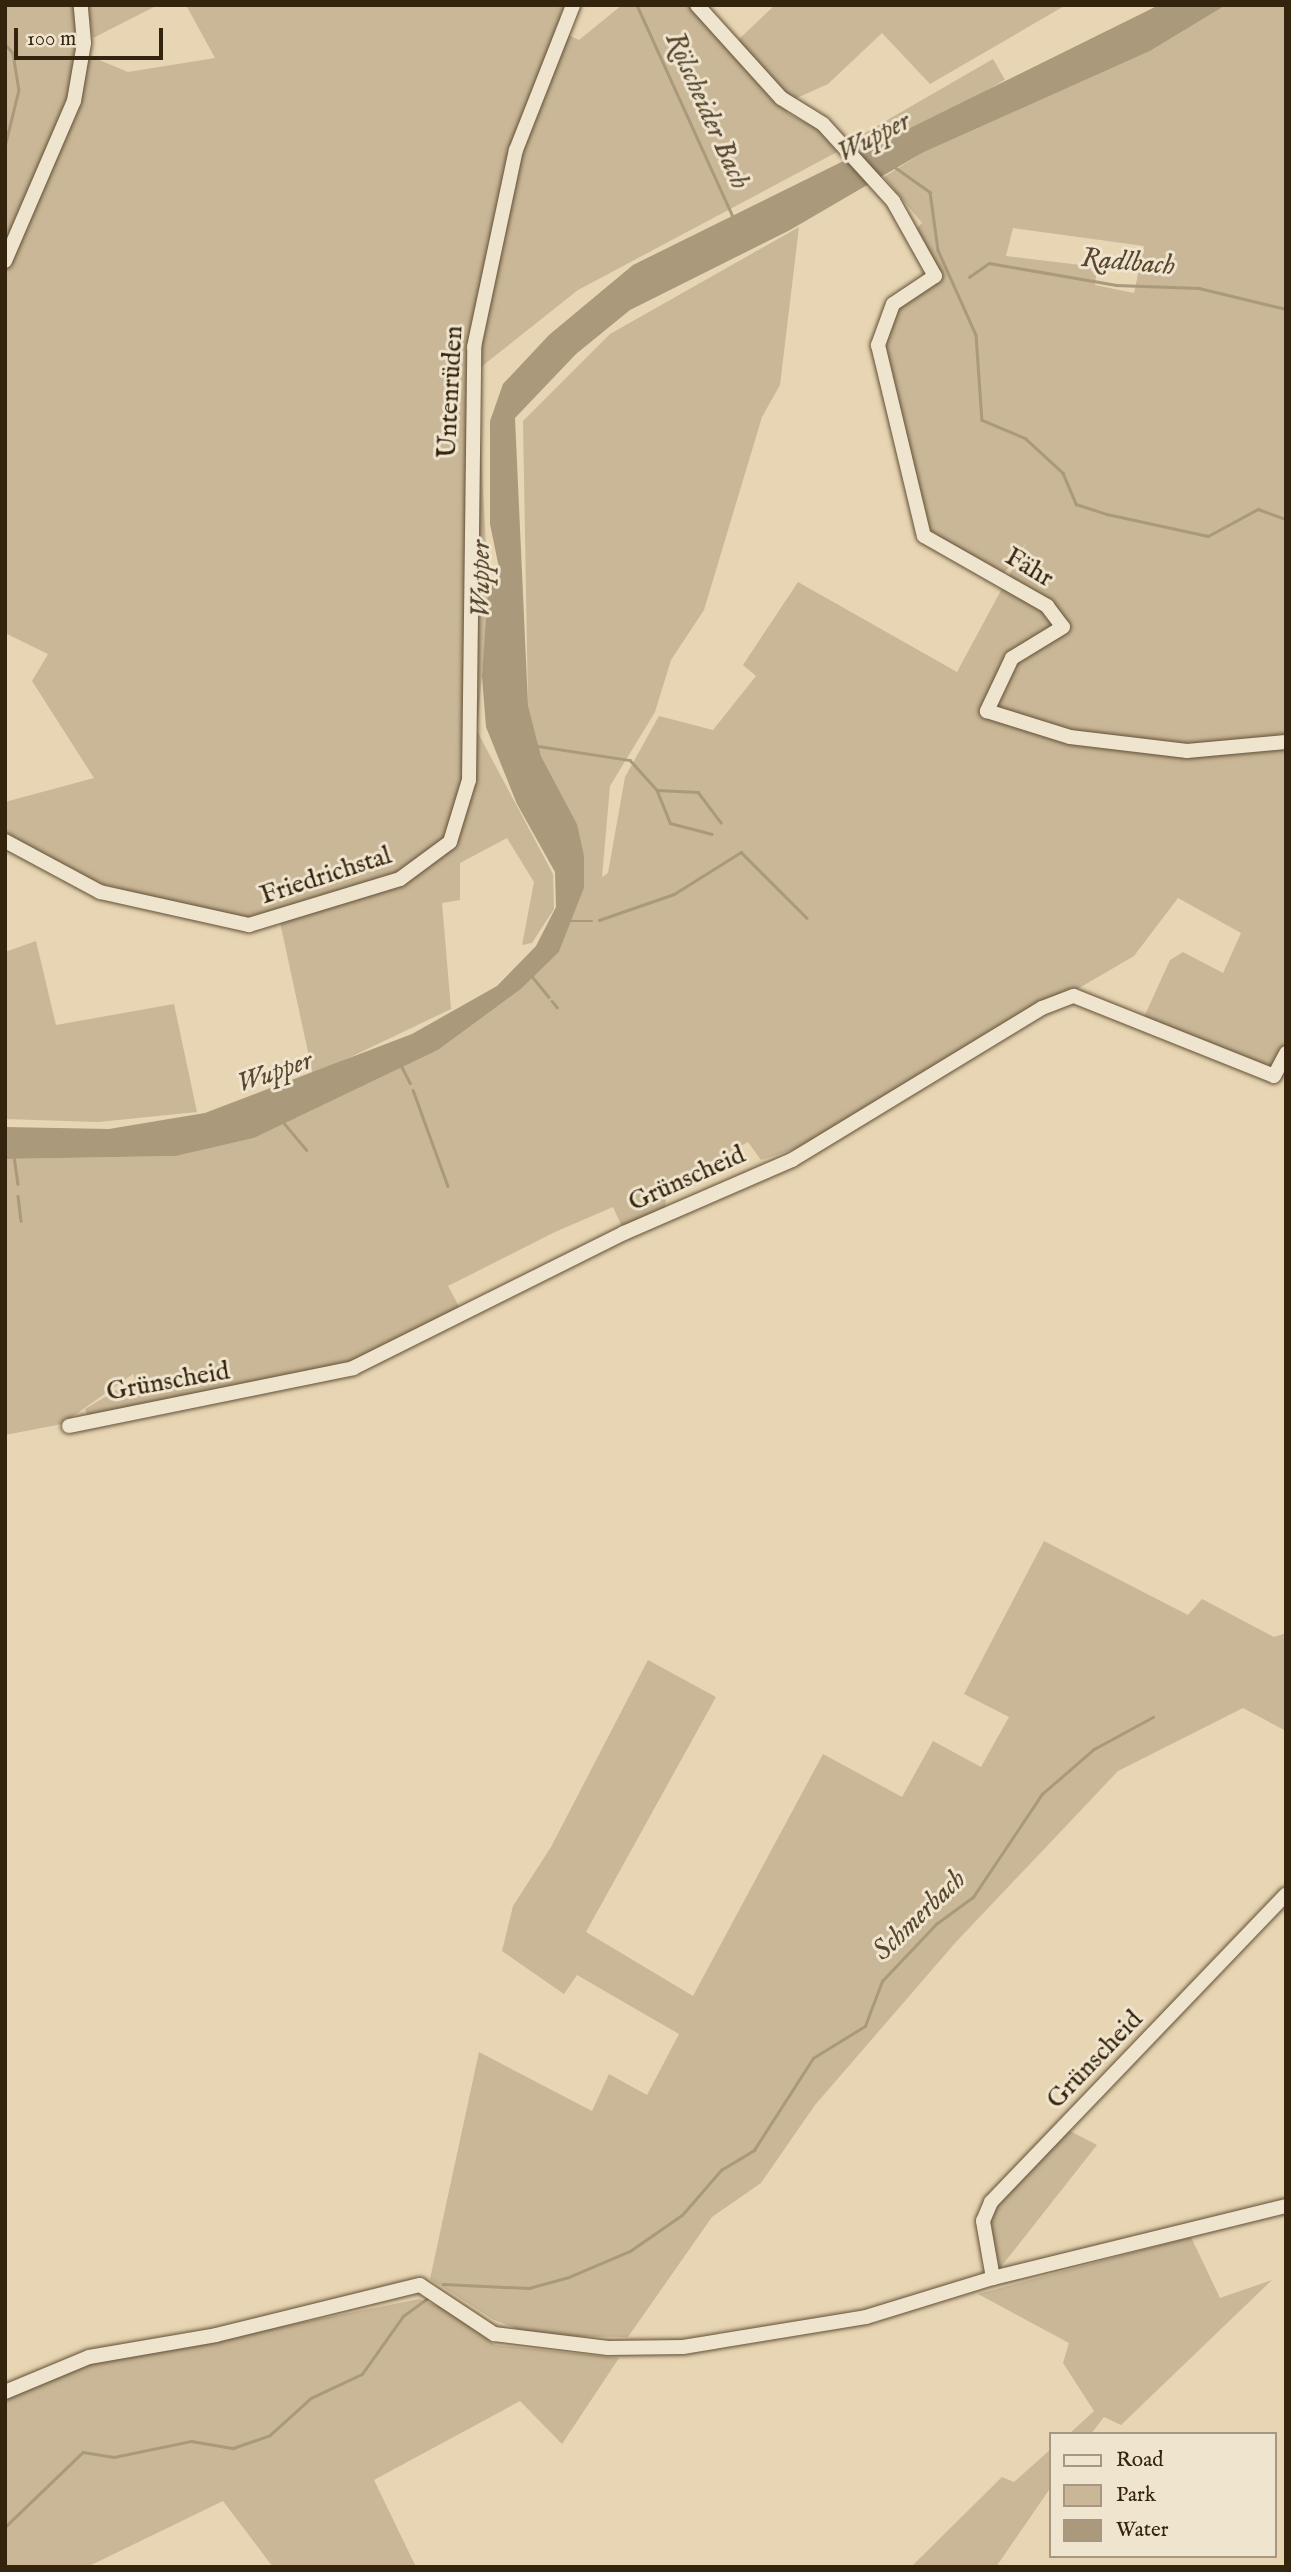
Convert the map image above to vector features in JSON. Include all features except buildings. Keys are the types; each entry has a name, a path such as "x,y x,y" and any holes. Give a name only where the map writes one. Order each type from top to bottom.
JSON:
{"street":[{"path":"5,261 74,101 84,43 81,5"},
{"name":"Untenrüden","path":"467,796 474,346 516,150 573,5"},
{"name":"Fähr","path":"697,5 791,108 830,131 893,201 935,276 893,304 878,345 924,536 1047,606 1063,627 1013,659 988,711 1070,737 1187,751 1286,741"},
{"name":"Friedrichstal","path":"5,841 100,891 249,925 392,883 450,842 467,796"},
{"name":"Grünscheid","path":"69,1426 353,1368 624,1233 792,1160 1007,1029 1074,996 1274,1076 1286,1053"},
{"name":"Grünscheid","path":"993,2278 984,2221 991,2202 1286,1894"},
{"path":"5,2392 89,2357 216,2335 420,2285 494,2334 638,2348 683,2347 866,2317 993,2278 1286,2206"}],"green space":[{"path":"5,5 76,5 78,51 128,72 215,58 186,5 564,5 519,150 564,33 579,40 622,5 692,5 789,114 818,129 837,152 578,290 476,371 489,596 477,731 553,874 554,909 532,943 522,945 534,882 507,838 460,863 460,900 442,903 451,1009 313,1075 278,913 247,920 89,881 5,832 5,802 94,778 32,681 48,654 5,633"},
{"path":"87,5 158,5 93,38"},
{"path":"775,5 1066,5 930,84 882,33 828,84 790,101 738,40"},
{"path":"1226,5 1286,5 1286,1051 1273,1068 1144,1017 1170,960 1183,952 1223,973 1241,933 1178,898 1134,956 815,1142 761,1160 748,1142 667,1185 665,1212 623,1229 613,1207 555,1232 448,1286 462,1312 352,1366 88,1417 85,1409 135,1379 133,1374 62,1424 5,1435 5,1159 176,1156 254,1138 438,1050 521,989 559,952 584,888 577,824 541,756 528,705 523,421 610,334 799,227 780,385 762,417 704,610 671,660 655,712 610,786 602,877 608,873 625,777 659,716 713,730 756,676 743,665 798,582 957,672 1027,542 1003,575 928,532 881,349 894,309 937,276 917,228 922,223 884,177 922,153 1150,51","holes":["1013,228 1144,246 1134,293 1095,285 1097,267 1006,256"]},
{"path":"993,59 1005,80 861,163 849,142"},
{"path":"36,941 56,1025 174,1004 197,1112 98,1122 5,1119 5,952"},
{"path":"1044,1541 1188,1615 1202,1599 1274,1637 1286,1633 1286,1731 1243,1708 1118,1771 956,1942 815,2105 761,2183 712,2217 628,2337 536,2336 494,2320 430,2279 479,2052 592,2111 609,2074 647,2095 679,2034 577,1975 564,1994 502,1951 513,1906 551,1847 648,1660 716,1697 586,1932 693,1996 823,1754 902,1797 933,1741 981,1767 1009,1717 964,1694"},
{"path":"1068,2130 1097,2145 1000,2268 987,2223 994,2207"},
{"path":"1191,2237 1220,2298 1272,2280 1121,2425 1104,2417 1093,2432 1071,2432 1094,2411 1063,2363 1069,2343 978,2294"},
{"path":"419,2299 448,2310 495,2345 619,2358 562,2444 520,2401 374,2480 416,2567 273,2567 223,2501 87,2567 5,2567 5,2398 88,2365"},
{"path":"1050,2450 1050,2488 996,2567 911,2567 1002,2477 1014,2482"}],"water":[{"path":"1159,5 1226,5 1150,51 922,153 790,230 630,310 576,354 515,418 528,705 541,756 577,824 584,856 584,888 559,952 521,989 438,1050 254,1138 176,1156 5,1159 5,1127 109,1129 205,1113 412,1034 497,986 536,946 556,907 555,872 517,804 486,727 482,676 488,591 499,568 490,524 490,421 503,384 549,335 633,265"}],"waterway":[{"name":"Rölscheider Bach","path":"637,5 734,219"},
{"path":"5,44 13,53 19,90 5,147"},
{"path":"892,165 930,192 938,250 976,335 982,420 1025,438 1063,473 1076,504 1107,514 1208,536 1258,509 1286,519"},
{"name":"Radlbach","path":"969,277 989,263 1116,285 1199,288 1286,309"},
{"path":"538,746 630,760 657,790 698,792 721,822"},
{"path":"657,790 670,823 712,834"},
{"path":"599,920 674,894 741,852 807,918"},
{"path":"571,921 592,921"},
{"path":"531,975 549,997"},
{"path":"552,1001 557,1007"},
{"path":"402,1067 410,1083"},
{"path":"413,1090 448,1186"},
{"path":"284,1123 307,1150"},
{"path":"14,1156 18,1184"},
{"path":"18,1196 21,1221"},
{"name":"Schmerbach","path":"443,2284 529,2288 569,2277 630,2251 682,2215 721,2170 754,2150 813,2058 865,2026 882,1981 936,1924 973,1897 1042,1794 1094,1749 1153,1717"},
{"name":"Schmerbach","path":"5,2527 83,2452 114,2457 191,2441 233,2448 270,2435 311,2398 362,2374 403,2316 428,2298"}],"water label":[{"name":"Wupper","path":"874,138"},
{"name":"Wupper","path":"482,579"},
{"name":"Wupper","path":"275,1073"}]}
